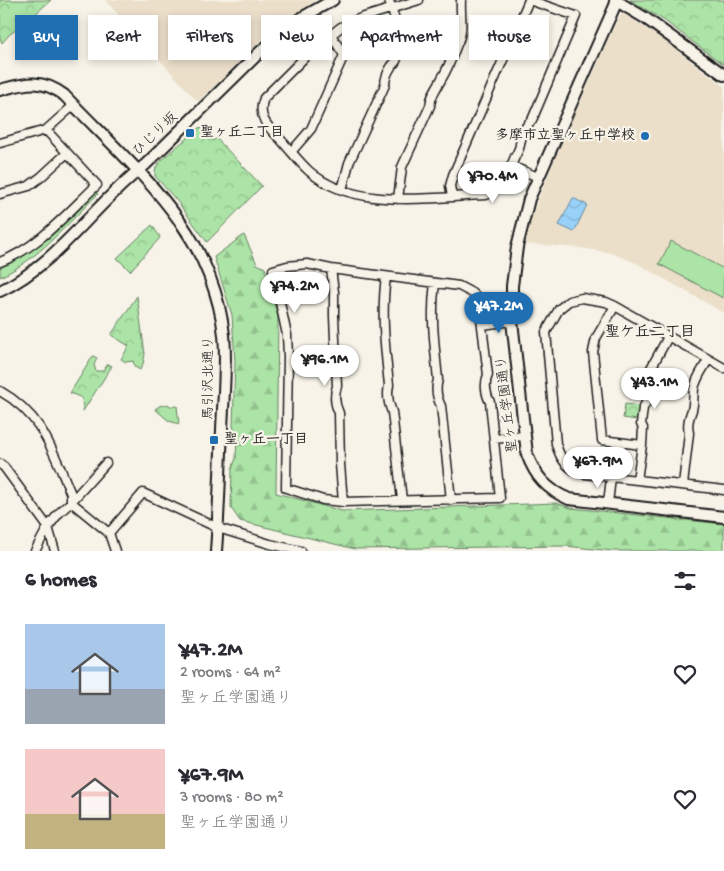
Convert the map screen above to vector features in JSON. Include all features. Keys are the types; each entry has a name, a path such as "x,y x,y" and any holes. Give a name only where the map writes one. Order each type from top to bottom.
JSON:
{"street":[{"name":"ひじり坂","path":"0,291 16,284 47,260 260,52 303,17 333,0"},
{"path":"332,34 390,4 419,0"},
{"path":"398,199 402,167 430,106 434,91 442,79 459,41 462,24 460,17 461,0"},
{"path":"302,60 267,93 261,105 264,122 310,172 342,190 398,199 452,196 486,194 493,192 502,184 520,145 520,138 526,125 532,120 576,16 529,0 455,168 450,186 452,196"},
{"path":"616,1 645,18 724,75"},
{"name":"聖ヶ丘学園通り","path":"616,1 538,178 525,212 517,247 512,286 512,320 526,454 532,469 550,489 569,498 724,517"},
{"path":"342,190 349,163 385,85 385,78 391,66 396,62 399,44 398,31 390,4"},
{"path":"292,151 311,129 344,55 332,37"},
{"name":"馬引沢北通り","path":"0,90 35,82 46,84 60,92 137,171 181,222 205,264 219,309 224,336 216,551"},
{"path":"0,143 46,130 74,105"},
{"path":"0,262 30,245 97,185 46,130"},
{"path":"0,194 29,186 67,152"},
{"path":"511,166 538,178"},
{"path":"307,264 331,269 459,286 474,294 479,302 482,325 488,375 486,380 487,397 490,402 500,498 343,502 323,500 286,488 288,349 284,316 273,270 287,266 307,264"},
{"path":"331,269 335,309 337,386 335,391 336,406 339,413 343,502"},
{"path":"386,277 383,298 383,326 389,385 389,405 392,412 402,500"},
{"path":"435,283 432,304 432,327 438,380 436,386 441,406 451,500"},
{"path":"724,368 606,302 582,298 563,304 554,315 545,337 556,444 560,454 569,466 579,473 611,478 724,490"},
{"path":"614,306 596,338 593,352 602,440 642,445"},
{"path":"482,325 512,320"},
{"path":"637,480 642,445 643,428 641,424 650,370 668,337"},
{"path":"683,485 689,433 689,414 692,409 695,382 708,360"},
{"path":"0,391 12,398 30,414 46,435 71,494 71,502"},
{"path":"494,439 524,436"},
{"path":"0,464 48,527 55,551"},
{"path":"35,551 58,513 71,502 106,464"},
{"path":"608,503 611,478"},
{"path":"110,533 143,493 218,528 270,544 301,551"},
{"path":"71,502 110,533 115,551"}],"shaded area":[{"path":"105,0 316,0 294,15 261,15 261,41 251,50 251,15 168,15 168,60 241,60 198,102 158,58 158,15 119,15"},
{"name":"多摩市立聖ヶ丘中学校","path":"624,14 655,34 724,86 724,313 636,263 611,253 581,248 524,244 531,218 550,170 619,16"}],"green space":[{"path":"0,0 51,0 34,15 15,15 15,30 2,43 0,38"},
{"path":"630,0 724,0 724,65 665,21"},
{"path":"200,127 213,141 216,138 262,186 207,242 177,201 155,176 158,164"},
{"path":"96,192 98,194 40,251 14,270 0,277 0,265 43,239"},
{"path":"152,225 160,237 130,271 117,258"},
{"path":"244,235 257,264 265,268 278,317 276,493 342,511 556,503 571,508 724,524 724,551 613,551 565,546 355,549 240,521 231,508 232,469 236,458 237,437 233,426 235,362 232,315 214,257"},
{"path":"671,241 724,269 723,298 659,264"},
{"path":"137,296 145,354 140,370 135,367 133,361 126,362 121,359 129,346 111,335"},
{"path":"93,356 97,358 94,365 96,371 103,371 108,364 112,366 83,411 82,398 70,393"},
{"path":"168,404 170,406 177,406 179,424 169,421 155,409 161,405"},
{"path":"625,404 639,406 637,420 623,418"}],"water":[{"path":"573,198 587,205 574,232 559,225"}],"place":[{"name":"聖ヶ丘二丁目","path":"190,133"},
{"name":"多摩市立聖ヶ丘中学校","path":"645,136"},
{"name":"聖ヶ丘一丁目","path":"214,440"}],"district":[{"name":"聖ケ丘二丁目","path":"650,333"}]}
